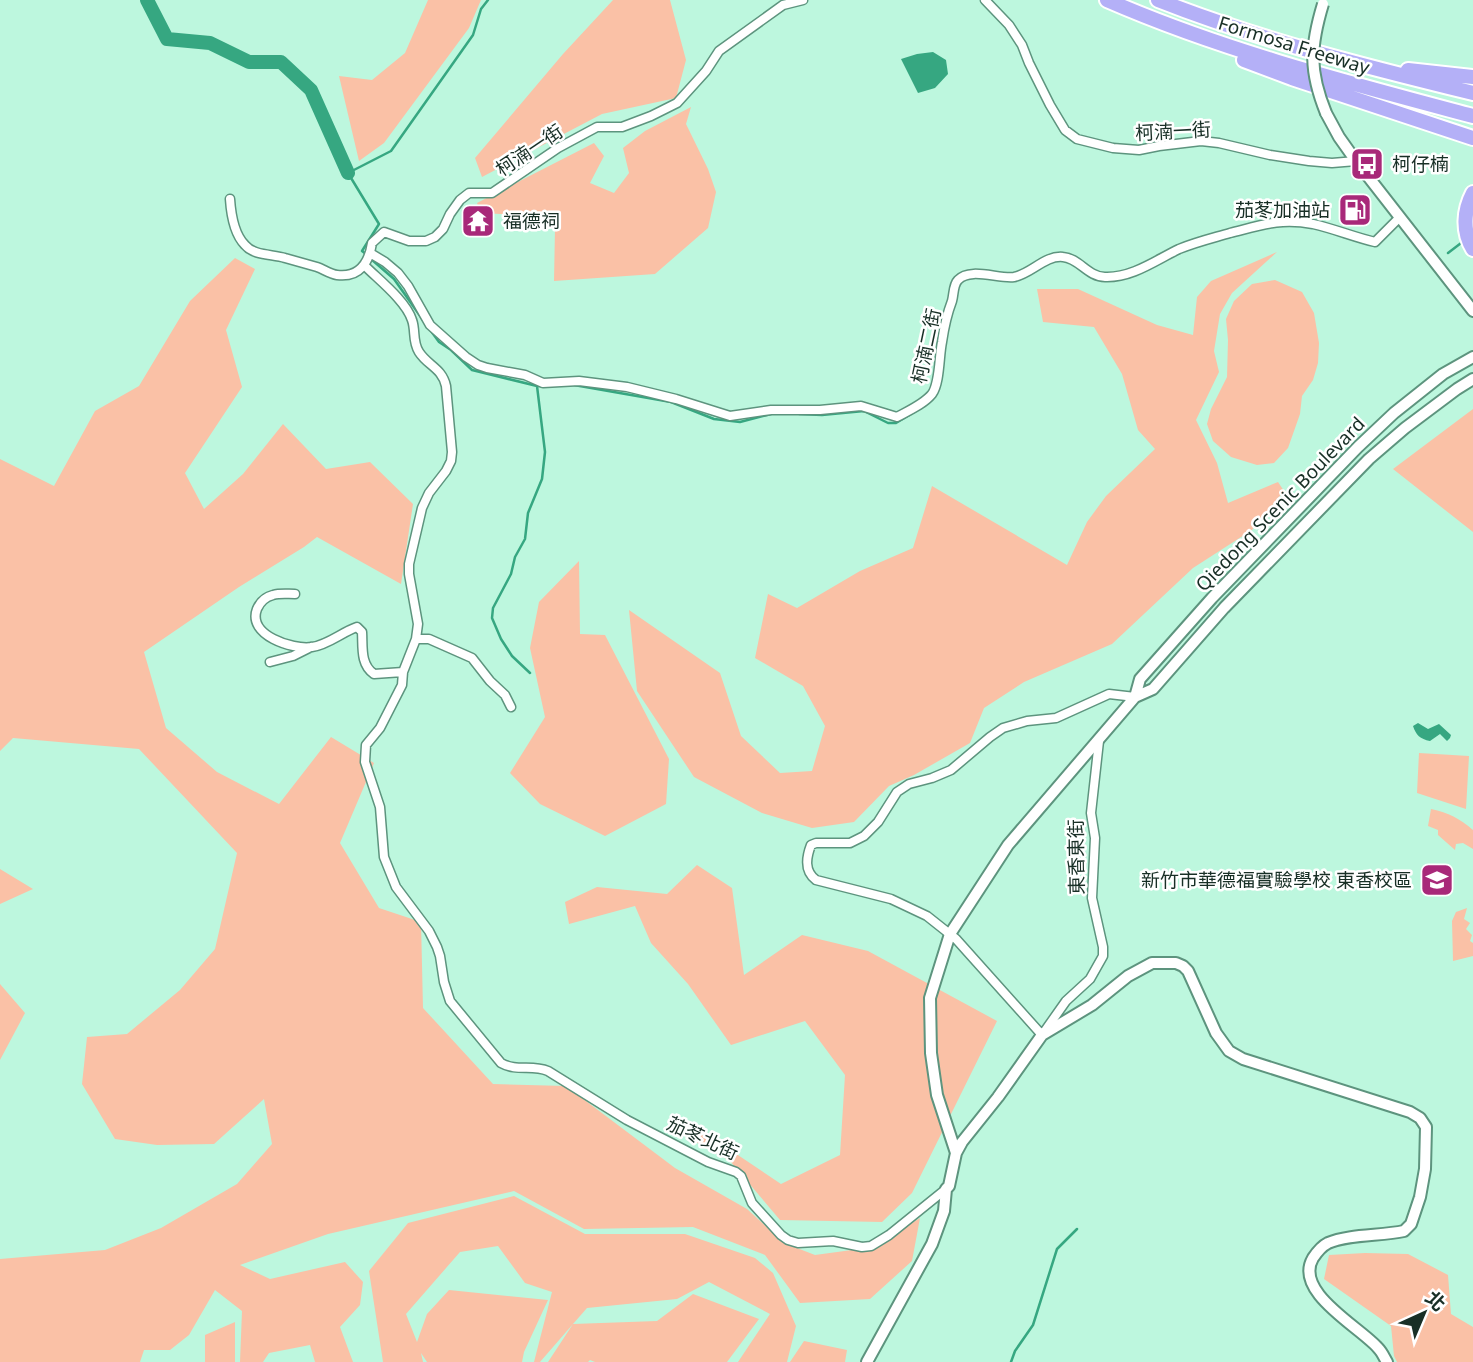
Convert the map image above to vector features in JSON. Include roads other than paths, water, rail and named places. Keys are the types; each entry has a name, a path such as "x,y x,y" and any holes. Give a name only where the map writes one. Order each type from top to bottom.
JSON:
{"highway":[{"name":"Formosa Freeway","path":"1158,0 1194,14 1371,67 1473,93"},
{"name":"Formosa Freeway","path":"1111,2 1188,33 1316,74 1473,116"},
{"path":"1111,2 1225,53 1473,138"},
{"path":"1371,67 1473,77"},
{"path":"1470,241 1465,222 1473,193"}],"street":[{"name":"柯湳一街","path":"365,266 372,243 384,232 409,241 426,241 443,229 460,200 469,193 492,193 558,148 597,127 622,127 677,103 706,71 719,51 783,5 803,0"},
{"name":"柯湳一街","path":"985,0 1009,24 1050,105 1065,130 1077,139 1113,148 1139,150 1201,141 1309,161 1356,161"},
{"path":"1324,2 1315,32 1313,58 1317,90 1326,113 1356,161 1473,310"},
{"path":"230,200 231,215 237,232 245,246 260,254 279,256 338,275 349,274 365,266"},
{"name":"柯湳二街","path":"370,253 398,273 430,325 466,357 487,368 525,376 543,383 579,381 627,387 730,416 771,410 820,411 861,406 897,417 925,401 934,391 947,314 954,286 962,278 985,274 1016,277 1061,256 1071,259 1096,276 1121,276 1196,242 1265,223 1286,221 1340,230 1375,242 1400,218"},
{"name":"茄苳北街","path":"365,266 402,304 413,321 413,336 419,353 444,377 446,386 451,461 422,508 409,564 418,624 416,639 403,672 402,685 380,728 366,745 365,762 380,807 384,857 396,887 437,947 450,1001 501,1063 518,1069 540,1068 548,1071 627,1120 708,1162 737,1172 752,1203 788,1240 797,1243 833,1241 862,1247 871,1246 889,1235 946,1189"},
{"name":"Qiedong Scenic Boulevard","path":"956,1153 937,1095 931,1054 930,998 950,934 1008,845 1135,697 1140,679 1212,598 1394,413 1443,374 1473,358"},
{"name":"Qiedong Scenic Boulevard","path":"1135,697 1153,689 1224,608 1369,459 1405,428 1473,379"},
{"path":"295,594 266,597 254,617 256,623 272,638 286,645 311,647"},
{"path":"270,662 293,656 358,627 362,632 365,665 370,672 403,672"},
{"path":"416,639 429,639 472,658 505,695 511,707"},
{"path":"1042,1035 950,934 927,916 891,899 816,880 807,869 807,857 811,845 816,843 850,843 864,836 878,822 897,792 909,784 951,770 1003,728 1027,721 1056,718 1109,694 1135,697"},
{"name":"東香東街","path":"1042,1035 1066,1001 1090,979 1103,956 1092,898 1095,838 1091,813 1099,740"},
{"path":"867,1362 932,1244 944,1211 946,1189 956,1153 962,1142 1042,1035 1092,1005 1128,976 1152,963 1176,963 1188,971 1216,1033 1229,1051 1243,1059 1410,1112 1420,1118 1426,1127 1425,1169 1411,1224 1404,1231 1393,1234 1324,1244 1310,1266 1310,1279 1317,1291 1340,1316 1379,1349 1387,1362"}],"waterway":[{"path":"147,0 167,39 210,43 249,62 281,62 311,90 348,173"},
{"path":"366,254 362,251 379,224 348,173 391,151 473,35 481,9 488,0"},
{"path":"1448,253 1465,240"},
{"path":"371,259 394,279 423,320"},
{"path":"431,331 439,342 472,370 543,386"},
{"path":"574,385 671,402 714,419 740,422 771,414"},
{"path":"530,673 512,656 492,618 493,608 525,539 528,513 542,479 545,452 537,386"},
{"path":"799,414 864,411 888,423 896,423 921,408"},
{"path":"1011,1362 1015,1351 1033,1325 1057,1249 1077,1229"}],"place":[{"name":"柯仔楠","path":"1367,164"},
{"name":"茄苳加油站","path":"1355,210"},
{"name":"福德祠","path":"478,221"},
{"name":"新竹市華德福實驗學校 東香校區","path":"1437,880"}]}
